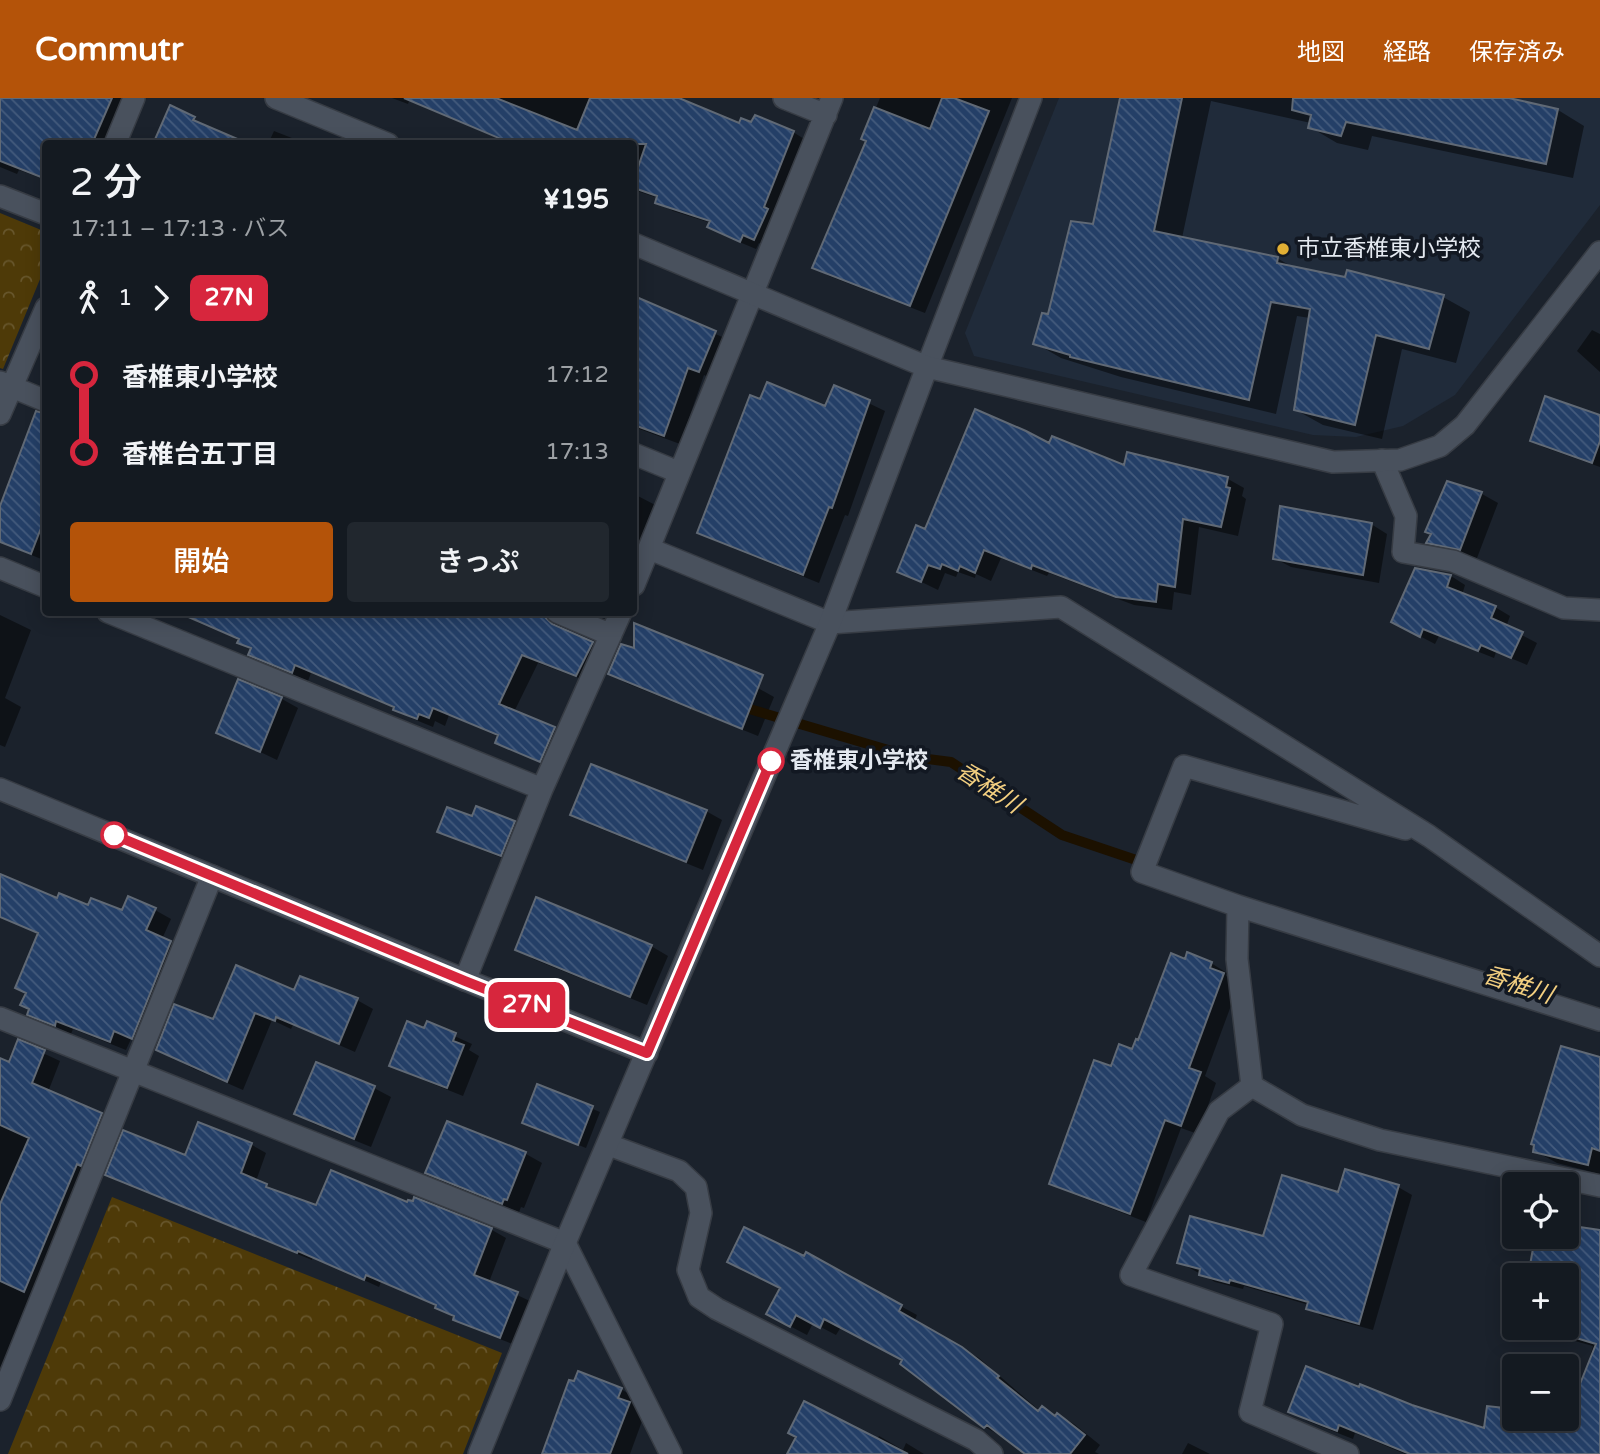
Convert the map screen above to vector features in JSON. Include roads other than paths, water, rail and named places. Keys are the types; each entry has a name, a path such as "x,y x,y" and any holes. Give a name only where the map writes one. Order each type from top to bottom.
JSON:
{"street":[{"path":"117,140 134,98"},
{"path":"276,98 378,140"},
{"path":"637,578 829,106 784,98"},
{"path":"479,1454 565,1243 830,623 1031,98"},
{"path":"0,195 42,212"},
{"path":"637,245 927,367 1334,461 1400,460 1440,446 1465,425 1600,252"},
{"path":"0,414 6,384 42,316"},
{"path":"6,384 42,399"},
{"path":"637,455 678,472"},
{"path":"1382,460 1406,516 1403,552 1453,561 1564,608 1600,610"},
{"path":"650,549 830,623 1061,607 1429,836 1600,956"},
{"path":"0,568 42,585"},
{"path":"118,616 542,789"},
{"path":"566,616 611,635"},
{"path":"465,981 542,789 619,616"},
{"path":"1429,836 1184,766 1142,872 1238,906 1600,1020"},
{"path":"0,789 647,1053"},
{"path":"0,1400 212,876"},
{"path":"1238,906 1237,959 1252,1086"},
{"path":"0,1018 565,1243 671,1454"},
{"path":"1252,1086 1302,1115 1380,1140 1600,1186"},
{"path":"1252,1086 1219,1111 1131,1275 1272,1324 1250,1412 1348,1454"},
{"path":"609,1145 679,1171 696,1186 701,1213 688,1269 699,1297 717,1309 976,1440 992,1454"}],"waterway":[{"name":"香椎川","path":"736,705 912,757 951,762 1062,835 1148,864"}],"place":[{"name":"市立香椎東小学校","path":"1283,249"},
{"name":"香椎東小学校","path":"771,761"}]}
